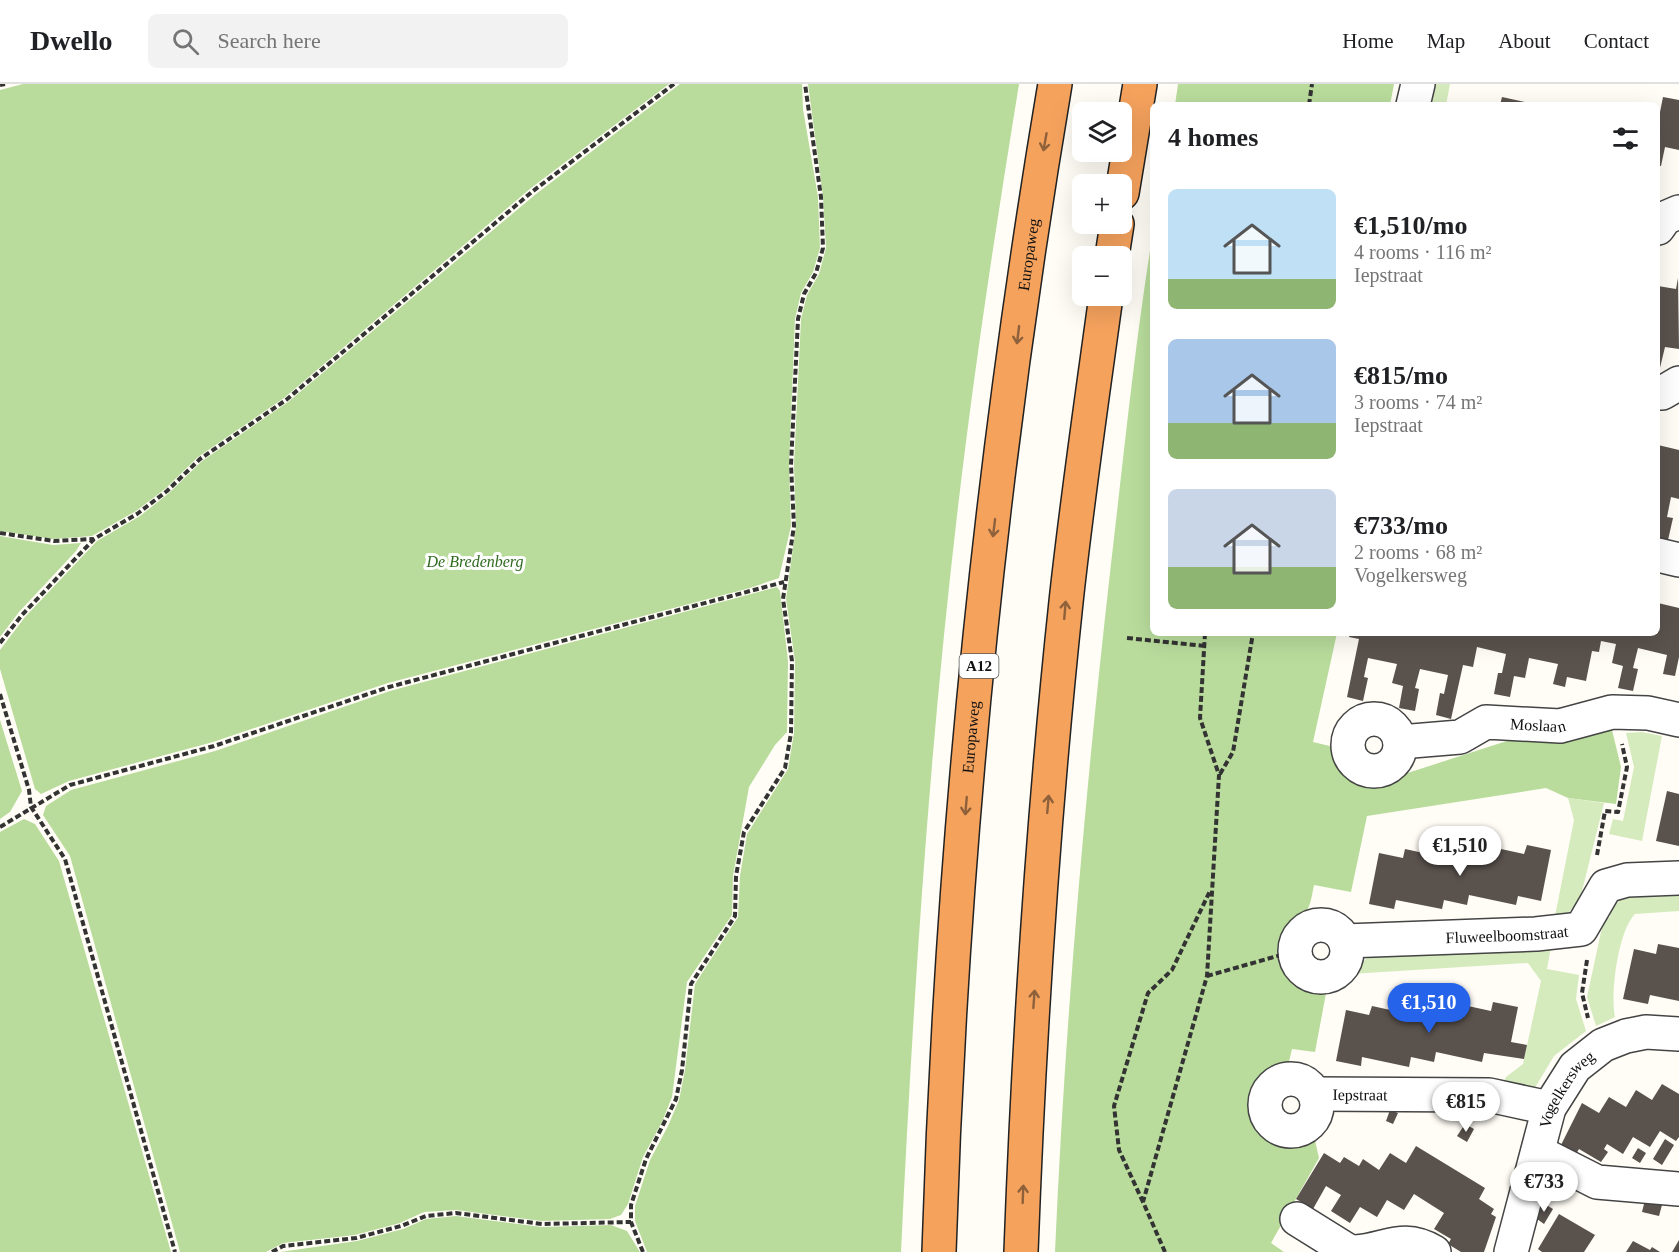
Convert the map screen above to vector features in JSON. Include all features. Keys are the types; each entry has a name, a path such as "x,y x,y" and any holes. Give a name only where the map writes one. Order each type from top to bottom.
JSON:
{"highway":[{"name":"Europaweg","path":"939,1252 953,947 986,594 1032,223 1055,84"},
{"path":"1125,174 1140,84"},
{"path":"1020,1252 1026,1111 1041,882 1064,625 1105,306"}],"street":[{"path":"1414,102 1418,84"},
{"path":"1660,225 1665,218 1679,212"},
{"path":"1660,392 1679,383"},
{"path":"1660,555 1679,560"},
{"name":"Moslaan","path":"1400,742 1460,737 1486,722 1560,726 1612,712 1648,713 1679,720"},
{"name":"Fluweelboomstraat","path":"1296,951 1303,970 1322,977 1340,969 1347,951 1345,941 1536,934 1581,929 1606,886 1628,880 1679,878"},
{"name":"Vogelkersweg","path":"1511,1252 1549,1108 1575,1067 1603,1045 1646,1032 1679,1034"},
{"name":"Iepstraat","path":"1315,1094 1490,1095 1549,1108"},
{"path":"1538,1152 1597,1182 1679,1189"},
{"path":"1296,1219 1350,1252"},
{"path":"1356,1252 1404,1242 1421,1244 1434,1252"}],"path":[{"path":"0,85 5,84"},
{"path":"0,643 22,615 94,539 137,513 167,491 200,459 286,400 533,191 674,84"},
{"path":"643,1252 631,1222 631,1205 638,1179 676,1099 691,984 735,916 736,876 744,832 785,768 792,704 792,660 783,599 794,526 791,465 798,319 804,294 816,273 823,248 821,197 805,84"},
{"path":"1309,102 1312,84"},
{"path":"0,533 54,541 94,539"},
{"path":"0,826 70,785 214,746 388,687 784,582"},
{"path":"1143,1202 1207,976 1219,775 1200,718 1205,636"},
{"path":"1219,775 1233,752 1252,636"},
{"path":"1128,638 1205,646"},
{"path":"0,694 29,790 31,807 65,859 175,1252"},
{"path":"1596,855 1605,811 1618,812 1628,767 1624,753"},
{"path":"1165,1252 1119,1150 1114,1106 1148,993 1172,970 1212,888"},
{"path":"1207,976 1296,951"},
{"path":"1588,954 1582,993 1583,1005 1592,1027"},
{"path":"272,1252 283,1246 356,1238 401,1226 426,1216 456,1213 542,1224 631,1222"}],"green space":[{"path":"23,84 669,84 531,188 284,398 198,457 165,489 136,511 92,536 53,539 0,531 0,90"},
{"name":"De Bredenberg","path":"680,84 802,84 803,109 818,197 820,248 813,272 801,293 795,319 789,465 791,526 779,578 750,588 388,683 213,742 69,781 41,794 35,789 0,669 0,650 25,617 97,541 140,516 169,493 202,461 288,402 536,194"},
{"path":"808,84 1019,84 973,390 944,638 918,945 901,1252 647,1252 635,1221 635,1206 650,1160 679,1100 685,1070 695,984 738,917 740,876 747,834 788,769 794,733 795,661 786,599 796,526 794,464 801,319 807,295 819,274 826,248 823,196"},
{"path":"1178,84 1394,84 1391,102 1175,102"},
{"path":"1436,84 1450,84 1447,102 1432,102"},
{"path":"1150,253 1150,636 1336,636 1313,742 1338,748 1352,772 1365,779 1392,778 1513,739 1575,739 1612,730 1621,767 1616,804 1568,798 1546,788 1367,816 1351,892 1314,885 1308,909 1290,931 1284,948 1285,957 1294,973 1309,984 1327,988 1315,1052 1292,1049 1287,1070 1272,1076 1262,1088 1257,1101 1258,1116 1264,1128 1275,1138 1292,1141 1314,1136 1319,1158 1271,1243 1284,1252 1055,1252 1077,908 1111,564"},
{"path":"0,536 53,545 81,543 19,612 0,637"},
{"path":"777,587 780,591 788,661 787,732 775,745 749,787 733,876 732,915 687,982 672,1097 662,1122 643,1157 628,1204 621,1215 610,1219 542,1221 456,1210 424,1212 400,1223 355,1235 283,1243 266,1252 180,1252 70,856 43,815 46,806 71,790 215,751 390,691"},
{"path":"0,720 22,791 10,812 0,819"},
{"path":"1642,732 1662,736 1642,841 1609,834 1613,819 1623,821 1634,767 1626,733"},
{"path":"1568,798 1604,803 1580,899 1565,917 1554,921 1574,820"},
{"path":"24,819 35,824 59,861 171,1252 0,1252 0,832"},
{"path":"1679,890 1679,911 1635,914 1629,922 1617,963 1614,994 1615,1017 1596,1026 1587,997 1604,918 1610,917 1610,909 1624,896"},
{"path":"1551,947 1547,969 1579,975 1576,999 1586,1031 1554,1056 1533,1091 1502,1085 1506,1077 1523,1064 1541,981 1528,963 1351,974 1370,955"},
{"path":"456,1216 542,1227 611,1225 627,1231 640,1252 280,1252 357,1241 403,1229 426,1219"}],"building":[{"path":"1502,97 1525,102 1501,102"},
{"path":"1663,97 1679,100 1679,150 1665,147 1661,166 1660,166 1660,112"},
{"path":"1678,278 1679,349 1665,347 1660,368 1660,286 1676,289"},
{"path":"1660,445 1679,450 1679,499 1671,497 1667,517 1673,518 1668,540 1660,538"},
{"path":"1660,603 1679,608 1679,657 1675,676 1663,674 1667,655 1638,648 1633,668 1638,669 1633,691 1618,688 1623,666 1612,663 1616,644 1601,641 1599,652 1592,651 1586,681 1567,677 1565,687 1553,684 1558,664 1529,658 1525,678 1514,676 1510,697 1494,694 1498,673 1502,673 1506,654 1477,647 1473,667 1463,665 1451,719 1436,715 1440,693 1444,694 1448,675 1420,669 1415,688 1419,689 1415,711 1399,708 1403,686 1392,683 1397,664 1368,658 1364,677 1368,678 1363,701 1347,697 1359,639 1349,637 1660,636"},
{"path":"1667,791 1679,794 1679,846 1656,841"},
{"path":"1478,844 1524,854 1527,845 1551,850 1541,901 1518,896 1516,905 1469,895 1467,905 1444,900 1442,909 1396,900 1394,909 1369,904 1379,853 1403,858 1405,849 1451,859 1453,849 1476,854"},
{"path":"1658,944 1679,948 1679,1001 1650,995 1648,1004 1623,999 1634,949 1656,954"},
{"path":"1445,1001 1491,1011 1493,1002 1518,1007 1511,1042 1527,1045 1524,1059 1484,1053 1482,1062 1436,1052 1434,1062 1411,1057 1409,1067 1362,1057 1361,1066 1336,1061 1346,1010 1369,1015 1372,1006 1418,1016 1420,1006 1443,1011"},
{"path":"1662,1084 1679,1094 1679,1137 1676,1141 1660,1131 1650,1147 1633,1137 1623,1154 1607,1144 1604,1149 1608,1152 1601,1162 1579,1149 1576,1154 1561,1145 1582,1103 1599,1113 1609,1097 1626,1107 1636,1090 1652,1100"},
{"path":"1390,1110 1398,1113 1393,1124 1386,1121"},
{"path":"1465,1124 1474,1129 1467,1142 1457,1136"},
{"path":"1665,1139 1674,1145 1662,1165 1653,1159"},
{"path":"1416,1146 1485,1188 1479,1199 1494,1209 1491,1214 1496,1217 1484,1252 1461,1252 1448,1244 1451,1239 1434,1229 1444,1213 1414,1194 1404,1210 1387,1200 1377,1217 1360,1207 1350,1223 1331,1211 1341,1195 1326,1186 1313,1209 1296,1199 1324,1153 1340,1163 1344,1157 1359,1166 1363,1159 1379,1170 1390,1153 1406,1163"},
{"path":"1638,1148 1646,1153 1640,1163 1632,1158"},
{"path":"1645,1200 1662,1205 1659,1216 1642,1212"},
{"path":"1543,1203 1553,1209 1544,1224 1537,1219"},
{"path":"1559,1214 1595,1235 1584,1252 1542,1252 1538,1249"},
{"path":"1679,1240 1679,1252 1672,1252"},
{"path":"1633,1241 1650,1250 1652,1247 1660,1252 1626,1252"}]}
